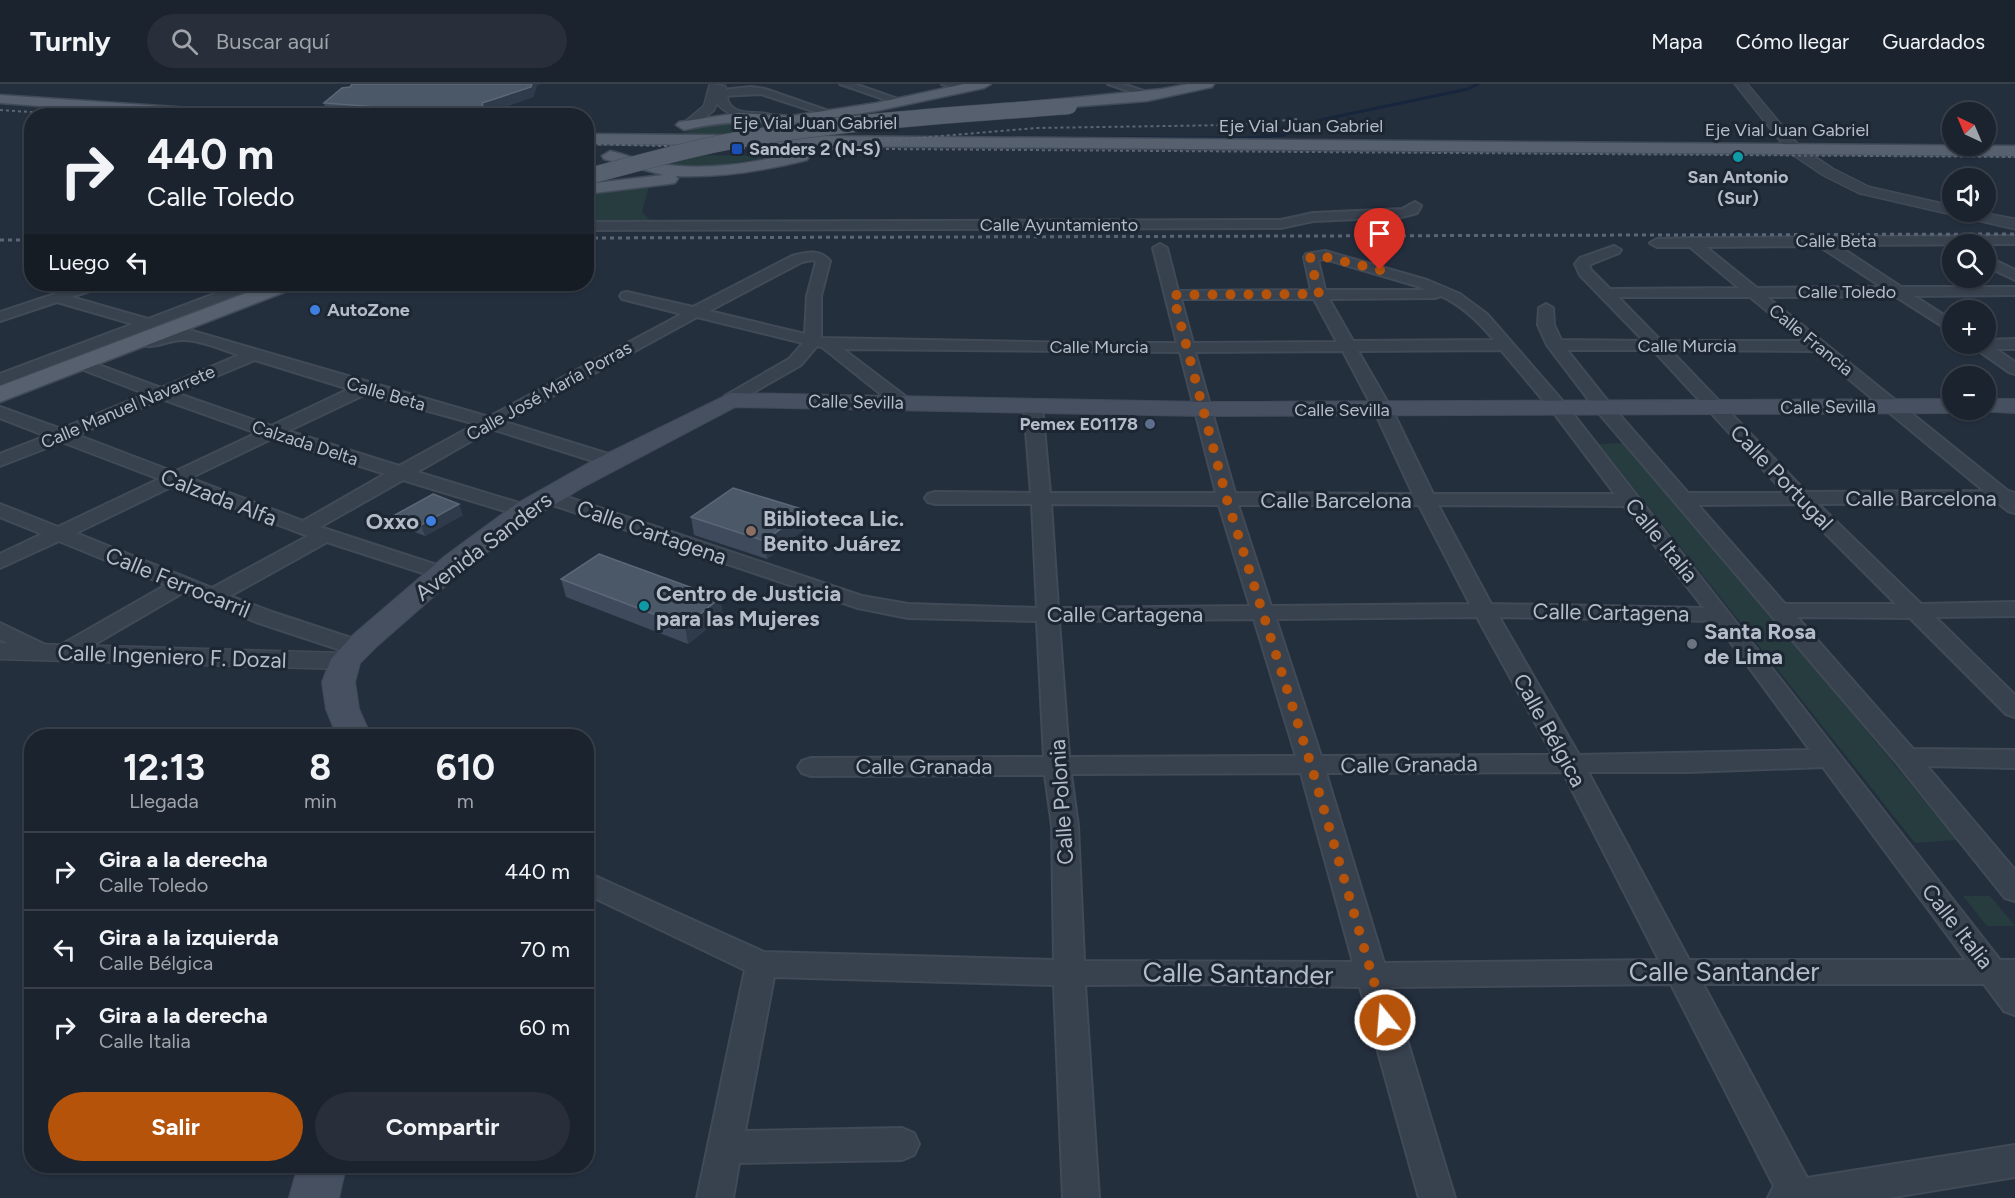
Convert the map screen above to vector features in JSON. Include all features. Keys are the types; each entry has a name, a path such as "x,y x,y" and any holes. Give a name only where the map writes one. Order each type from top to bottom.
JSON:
{"main road":[{"path":"594,155 649,128 731,118 832,114 984,84"},
{"path":"594,157 887,107 996,84"},
{"path":"594,158 697,149 770,135 946,115 1069,106 1170,93 1197,85"},
{"path":"594,187 696,176 787,160 816,153 861,122 878,119 1152,95"},
{"path":"0,99 132,108"},
{"path":"0,106 37,108"},
{"path":"776,118 825,129 834,139"},
{"path":"594,157 627,154 692,121"},
{"name":"Eje Vial Juan Gabriel","path":"594,156 649,141 834,139 924,143 2015,151"},
{"name":"Eje Vial Juan Gabriel","path":"627,154 816,153 2015,162"},
{"path":"627,154 659,170 714,170"},
{"path":"594,187 787,160"},
{"path":"0,395 250,291"},
{"path":"0,386 268,291"},
{"name":"Calle Sevilla","path":"731,400 1383,410 1942,406"},
{"name":"Avenida Sanders","path":"351,655 442,573 536,504 612,461 731,400"},
{"path":"1996,406 2015,406"},
{"path":"350,729 338,696 351,655"},
{"path":"314,1198 320,1173"}],"street":[{"path":"845,84 901,102"},
{"path":"947,84 962,88"},
{"path":"1113,84 1152,95"},
{"path":"1740,84 1794,149 1844,181 1864,190 1942,208"},
{"path":"718,87 757,90 832,114"},
{"path":"718,87 727,109 740,114 776,118"},
{"path":"692,121 710,107 718,87"},
{"name":"Calle Ayuntamiento","path":"594,226 1281,224 1313,216 1401,213 1413,210 1415,206"},
{"path":"1996,220 2015,224"},
{"name":"Calle Beta","path":"1996,241 2015,240"},
{"path":"1821,241 1942,321"},
{"name":"Calle Francia","path":"1692,242 2011,500"},
{"name":"Calle Beta","path":"1657,243 1942,242"},
{"path":"1160,248 1227,500 1311,765 1437,1198"},
{"name":"Calle Portugal","path":"1614,250 1589,258 1582,264 1585,272 1801,498 1913,611 2015,709"},
{"name":"Calle José María Porras","path":"304,528 695,312 797,259 812,255 823,261 814,296 820,343"},
{"name":"Calle Italia","path":"1310,258 1320,255 1361,264 1448,294 1472,308 1508,345 1721,615 1828,758 2004,972 2015,1002"},
{"name":"Calle Bélgica","path":"1310,258 1319,294 1383,410 1426,500 1484,610 1569,762 1794,1197"},
{"path":"1996,266 2015,276"},
{"path":"0,317 77,291"},
{"path":"0,400 87,366 237,291"},
{"name":"Calle Toledo","path":"1607,293 2015,291"},
{"path":"1173,295 1448,294"},
{"name":"Calle Murcia","path":"627,296 820,343 995,348 1508,345"},
{"name":"Calle Beta","path":"57,298 158,329 182,333 364,388 492,423 612,461"},
{"name":"Calle Italia","path":"1546,308 1546,325 1555,345 1604,408 1906,756 2015,890"},
{"path":"0,380 158,329"},
{"path":"731,400 795,362 820,343 903,403"},
{"path":"1996,344 2015,344"},
{"name":"Calle Murcia","path":"1555,345 1818,346"},
{"name":"Calle Manuel Navarrete","path":"0,461 256,354"},
{"path":"1993,354 2015,369"},
{"name":"Calzada Delta","path":"87,366 160,395 400,473 536,504"},
{"path":"0,562 364,388"},
{"name":"Calle Polonia","path":"1033,406 1058,766 1065,826 1069,973 1081,1198"},
{"name":"Calzada Alfa","path":"0,412 173,480 304,528 442,573"},
{"name":"Calle Barcelona","path":"935,498 1629,500"},
{"name":"Calle Barcelona","path":"1683,500 1801,498 2011,500"},
{"name":"Calle Cartagena","path":"536,504 858,602 908,611 1049,615 1484,610 1721,615"},
{"name":"Calle Ferrocarril","path":"0,510 214,596 351,655"},
{"path":"214,596 325,535"},
{"path":"0,630 54,652 182,584"},
{"path":"1778,610 2015,609"},
{"name":"Calle Ingeniero F. Dozal","path":"0,651 351,655"},
{"path":"1906,756 2015,759"},
{"name":"Calle Granada","path":"810,767 1688,763 1828,758"},
{"name":"Calle Santander","path":"594,886 761,963 886,969 1069,973 1216,972 1371,975 2004,972"},
{"path":"715,1198 761,963"},
{"path":"724,1147 902,1144"},
{"path":"1794,1197 2015,1161"}],"green space":[{"path":"738,122 775,123 814,135 671,138 700,127"},
{"path":"680,155 778,156 691,169 659,166"},
{"path":"650,183 642,212 652,222 594,222 594,190"},
{"path":"1628,443 1957,840 1915,843 1599,444"},
{"path":"1963,896 1990,896 2015,926 1987,926"}],"building":[{"path":"352,84 532,84 531,87 482,103 483,107 390,108 324,103 342,88 350,87"},
{"path":"733,488 805,510 765,541 691,517"},
{"path":"433,494 459,504 421,525 395,515"},
{"path":"599,554 720,598 685,626 561,579"}],"waterway":[{"path":"1070,138 1246,138 1283,135 1320,120 1468,89 1478,84"}],"railway":[{"path":"0,110 24,112"},
{"path":"881,141 1035,128 1234,125 1298,119"},
{"path":"594,144 740,148 2015,157"},
{"path":"594,238 2015,234"},
{"path":"0,240 24,240"}],"place":[{"name":"Sanders 2 (N-S)","path":"737,149"},
{"name":"San Antonio (Sur)","path":"1738,157"},
{"name":"AutoZone","path":"315,310"},
{"name":"Pemex E01178","path":"1150,424"},
{"name":"Oxxo","path":"431,521"},
{"name":"Biblioteca Lic. Benito Juárez","path":"751,531"},
{"name":"Centro de Justicia para las Mujeres","path":"644,606"},
{"name":"Santa Rosa de Lima","path":"1692,644"}],"route":[{"path":"1380,270 1325,255 1317,255 1310,258 1319,294 1173,295 1227,500 1311,765 1385,1020"}]}
